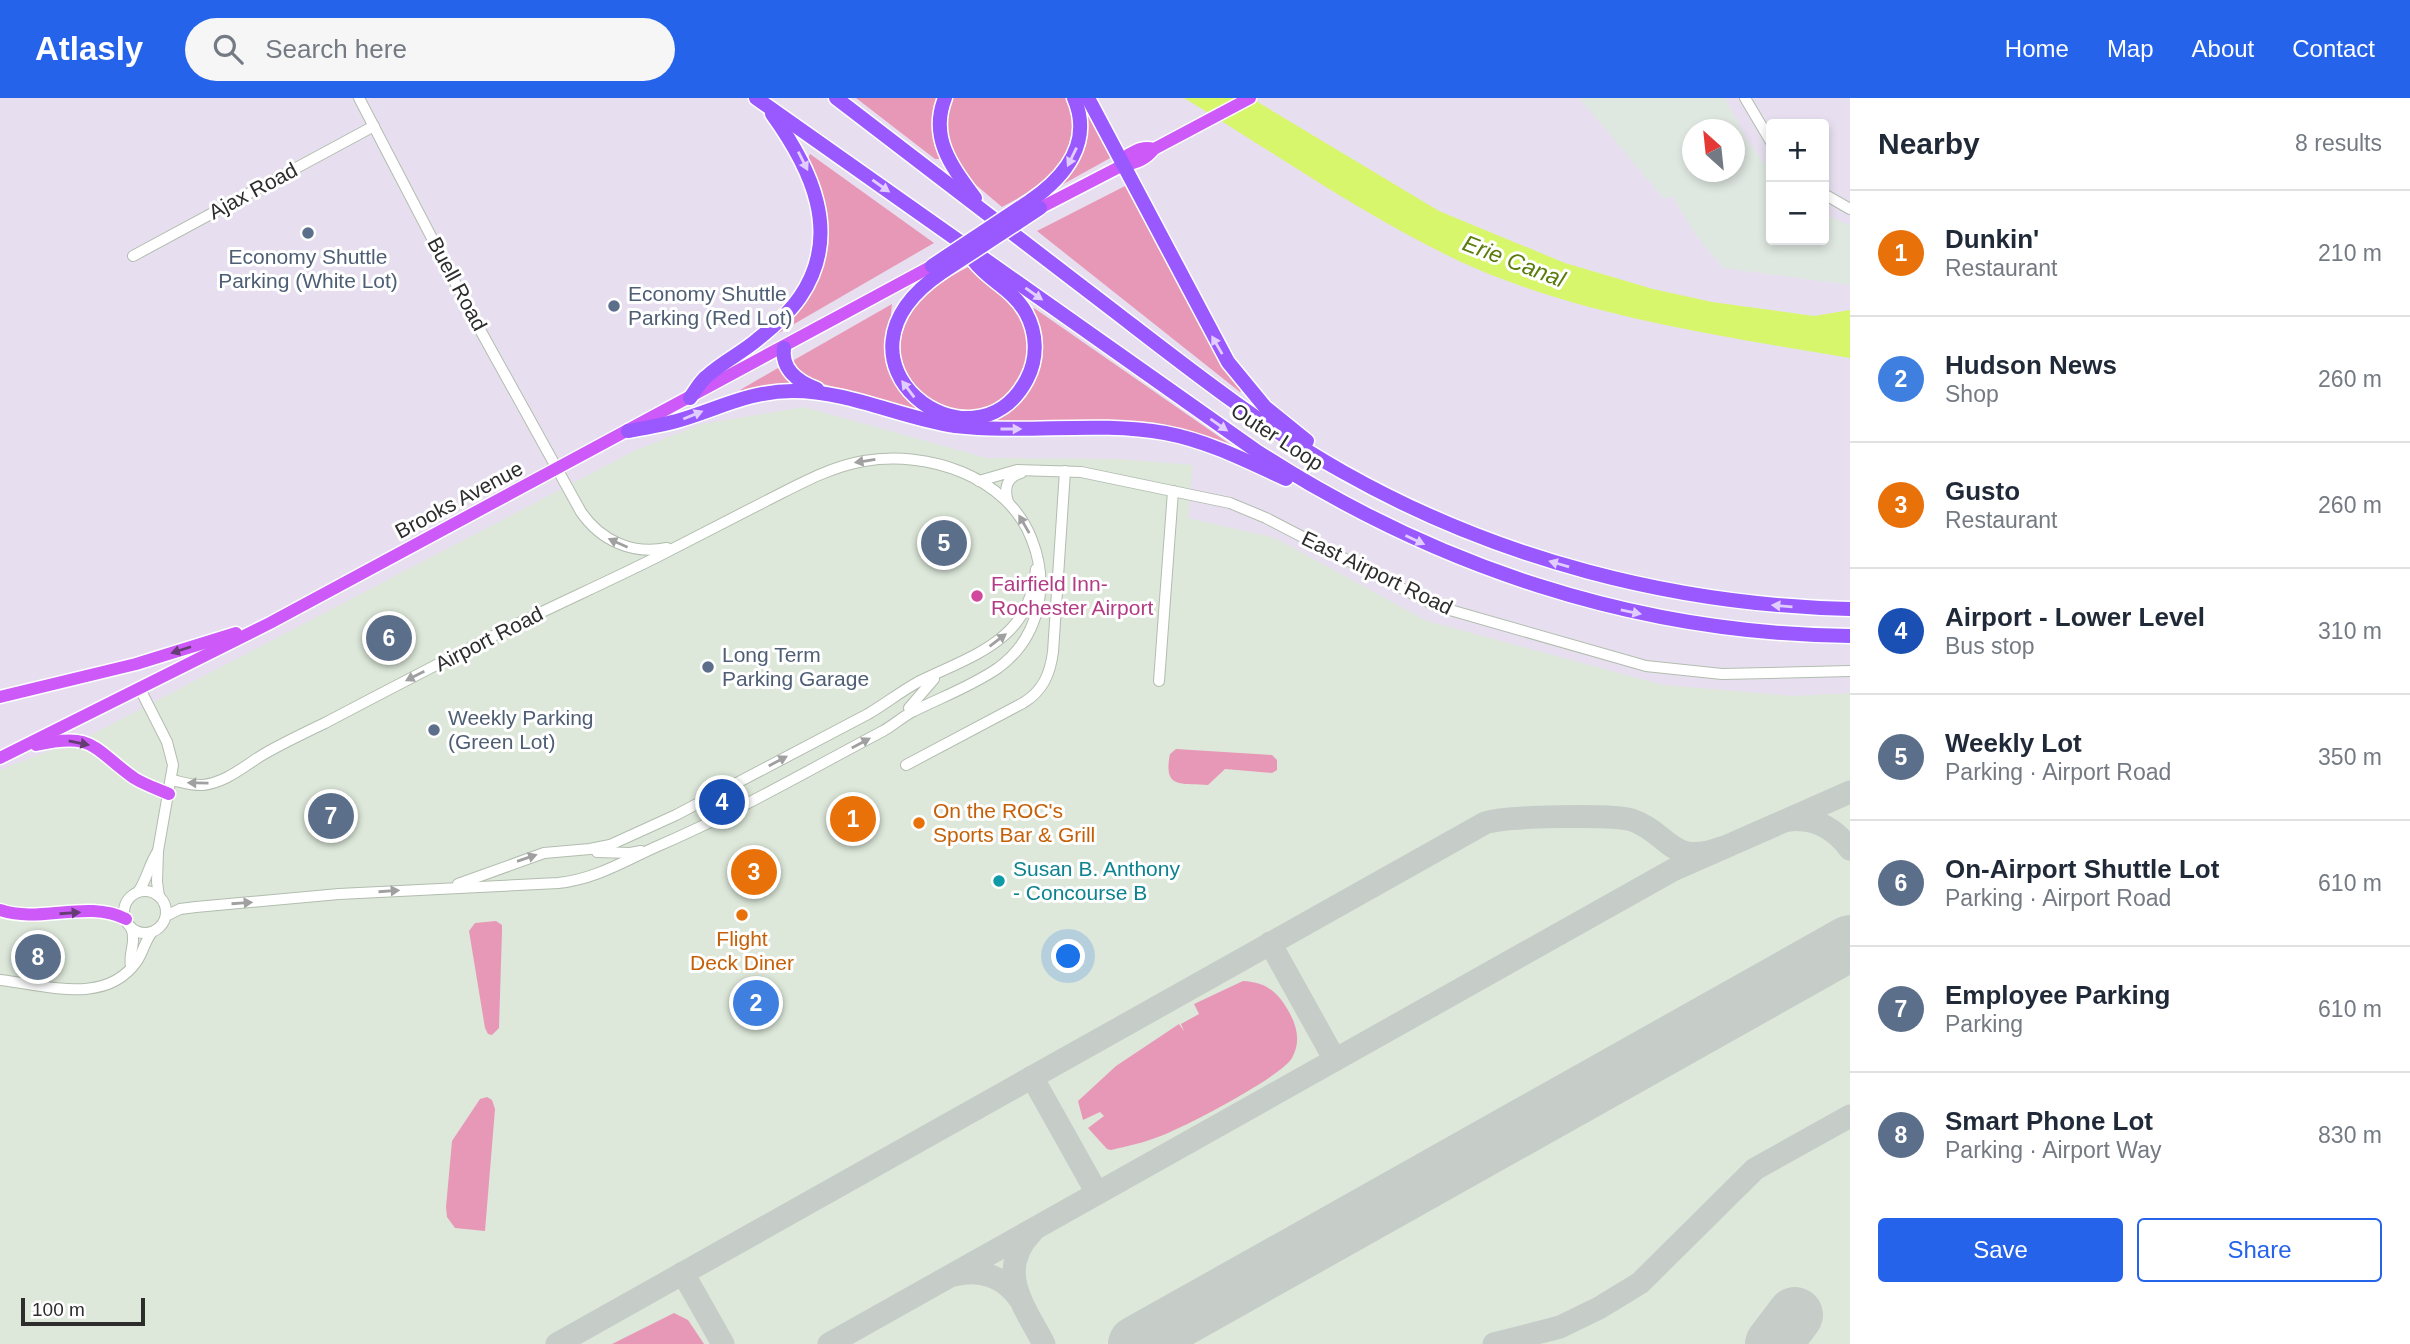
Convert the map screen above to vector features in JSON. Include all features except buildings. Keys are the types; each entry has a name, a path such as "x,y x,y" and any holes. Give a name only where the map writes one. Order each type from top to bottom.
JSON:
{"highway":[{"name":"Outer Loop","path":"836,98 1252,416 1316,457 1396,500 1507,547 1623,581 1727,600 1850,610"},
{"path":"945,98 939,126 942,147 953,169 989,215"},
{"path":"958,240 978,266 1016,298 1029,319 1034,334 1033,361 1025,382 1009,401 986,414 960,417 935,412 908,391 896,367 893,342 900,316 915,293 936,270 1035,205 1060,177 1074,155 1080,128 1080,117 1074,98"},
{"path":"1088,98 1216,343 1245,385 1293,431 1396,500"},
{"name":"Outer Loop","path":"761,101 1255,450 1318,490 1371,519 1482,567 1546,589 1612,607 1731,629 1850,636"},
{"path":"690,398 705,377 753,343 785,314 800,297 817,259 820,223 812,180 793,143 761,101"},
{"path":"783,348 786,363 796,378 809,386 843,397 955,426 1132,430 1183,437 1232,454 1371,519"},
{"path":"628,431 680,420 725,402 761,393 801,391 843,397"}],"main road":[{"path":"1035,205 1124,164 1132,164 1153,149 1250,98"},
{"name":"Brooks Avenue","path":"0,758 270,623 783,348 936,270"},
{"path":"0,697 120,669 270,623"},
{"path":"13,752 39,744 79,740 98,748 143,783 169,794"},
{"path":"0,910 21,915 103,911 128,923"}],"street":[{"name":"Buell Road","path":"359,98 556,470"},
{"path":"1745,98 1766,134"},
{"name":"Ajax Road","path":"133,256 373,126"},
{"path":"1829,197 1850,209"},
{"name":"Airport Road","path":"172,780 198,786 223,779 267,752 443,661 812,478 860,462 891,459 920,461 949,468 979,481 1009,502 1023,521 1035,548"},
{"name":"Airport Road","path":"556,470 584,517 597,531 611,540 645,550 664,549 684,543"},
{"name":"East Airport Road","path":"979,481 1017,470 1065,471 1101,475 1230,503 1251,511 1442,609 1635,663 1678,671 1721,674 1850,671"},
{"path":"1009,502 1005,492 1006,484 1015,474 1031,470"},
{"path":"906,765 1023,703 1035,695 1046,681 1053,652 1065,471"},
{"path":"1159,681 1173,491"},
{"path":"166,916 180,909 196,906 439,888 552,883 594,876 647,850 687,835 883,731 910,710 984,677 1009,659 1028,634 1038,608 1041,579 1035,548"},
{"path":"910,710 927,684 1003,638 1023,613 1034,584 1037,563 1035,548"},
{"path":"576,850 610,845 676,815 867,714 906,689 959,664"},
{"path":"0,980 91,990 111,984 137,961 152,932 161,926 166,916 157,881 158,851 173,765 167,742 140,689"},
{"path":"439,888 474,879 528,857 551,851 626,853 647,850"},
{"path":"131,966 129,961 134,940 125,906 143,885 151,861 158,851"},
{"path":"138,892 149,891 159,896"},
{"path":"128,923 141,932 152,932"}],"shaded area":[{"path":"856,98 938,98 934,127 935,142 941,156 939,159 935,159"},
{"path":"951,98 1068,98 1073,117 1073,134 1068,150 1047,177 1033,189 1002,207 970,180 946,147 947,107"},
{"path":"1579,98 1725,98 1736,119 1682,119 1682,182 1745,182 1745,136 1766,165 1766,245 1829,245 1829,216 1850,225 1850,285 1723,268 1696,236 1672,196 1664,199"},
{"path":"1090,113 1112,157 1058,187 1083,115"},
{"path":"810,154 934,243 763,342 811,283 817,183 808,158"},
{"path":"1125,186 1221,363 1243,389 1240,392 1037,231"},
{"path":"968,267 992,283 1015,307 1028,332 1028,359 1022,377 1007,396 993,406 965,413 943,410 925,401 904,374 898,346 910,308 942,281"},
{"path":"892,304 889,334 909,399 924,411 921,415 805,378 793,364 794,360"},
{"path":"1034,308 1234,447 1188,432 980,425 980,421 1011,406 1030,384 1029,313"},
{"path":"778,368 798,387 744,393 740,390"},
{"path":"804,407 987,458 1120,459 1193,465 1188,518 1275,538 1427,621 1663,685 1794,696 1850,693 1850,1344 0,1344 0,770 91,735 636,450 702,424"},
{"path":"1176,749 1272,755 1277,760 1277,770 1272,773 1225,769 1208,785 1182,784 1172,779 1169,773 1170,754"},
{"path":"496,921 502,925 499,1028 492,1035 488,1034 485,1028 469,931 475,923"},
{"path":"1243,981 1265,986 1285,1005 1297,1034 1292,1058 1270,1077 1188,1124 1147,1141 1107,1149 1088,1128 1104,1116 1100,1112 1083,1120 1078,1101 1116,1066 1179,1024 1184,1031 1181,1024 1199,1014 1194,1004"},
{"path":"487,1097 492,1100 495,1109 485,1231 455,1228 447,1217 446,1207 452,1141 480,1099"},
{"path":"674,1313 688,1320 704,1344 612,1344"}],"water":[{"name":"Erie Canal","path":"1184,98 1251,98 1439,211 1565,263 1653,289 1712,302 1814,316 1850,310 1850,358 1651,322 1552,296 1505,280 1459,261 1388,224"}],"taxiway":[{"path":"829,1344 1673,870 1850,792"},
{"path":"557,1344 1485,823 1535,817 1621,818 1644,826 1681,851 1704,853 1721,848"},
{"path":"1789,820 1807,820 1824,826 1850,849"},
{"path":"1270,943 1335,1060"},
{"path":"1032,1077 1097,1193"},
{"path":"1494,1344 1560,1327 1599,1308 1640,1283 1755,1169 1850,1116"},
{"path":"1032,1232 1021,1246 1015,1260 1014,1274 1022,1302 1044,1344"},
{"path":"683,1273 723,1344"},
{"path":"955,1275 973,1273 991,1276 1006,1285 1019,1298"}],"runway":[{"path":"1136,1344 1850,943"},
{"path":"1773,1344 1795,1315"}],"place":[{"name":"Economy Shuttle Parking (White Lot)","path":"308,233"},
{"name":"Economy Shuttle Parking (Red Lot)","path":"614,306"},
{"name":"Weekly Lot","path":"944,543"},
{"name":"Fairfield Inn- Rochester Airport","path":"977,596"},
{"name":"On-Airport Shuttle Lot","path":"389,638"},
{"name":"Long Term Parking Garage","path":"708,667"},
{"name":"Weekly Parking (Green Lot)","path":"434,730"},
{"name":"Airport - Lower Level","path":"722,802"},
{"name":"Employee Parking","path":"331,816"},
{"name":"Dunkin'","path":"853,819"},
{"name":"On the ROC's Sports Bar & Grill","path":"919,823"},
{"name":"Gusto","path":"754,872"},
{"name":"Susan B. Anthony - Concourse B","path":"999,881"},
{"name":"Flight Deck Diner","path":"742,915"},
{"name":"Smart Phone Lot","path":"38,957"},
{"name":"Hudson News","path":"756,1003"}]}
